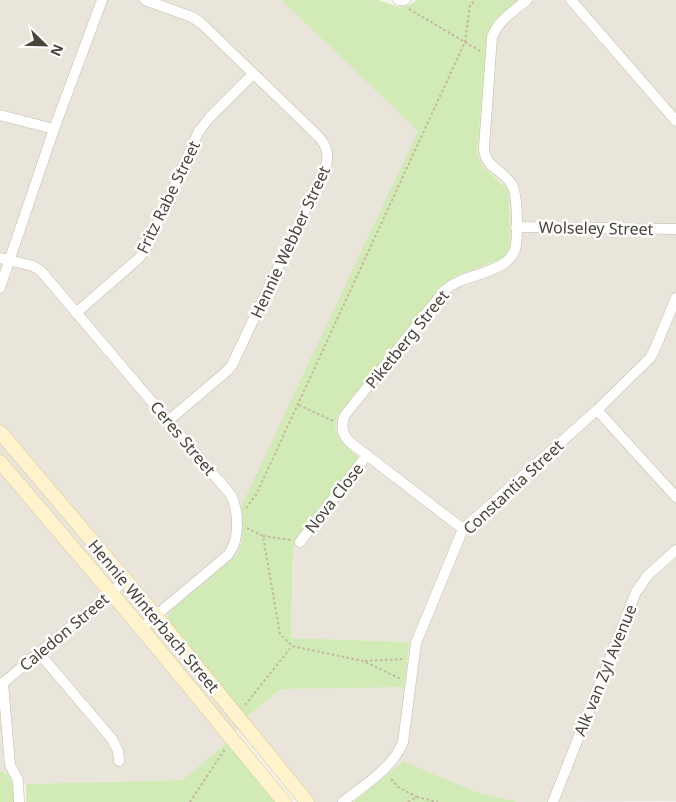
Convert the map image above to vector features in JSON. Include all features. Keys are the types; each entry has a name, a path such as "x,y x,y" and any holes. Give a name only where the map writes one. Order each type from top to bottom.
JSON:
{"street":[{"path":"0,288 5,259 102,0"},
{"name":"Hennie Webber Street","path":"145,0 192,16 201,23 322,140 326,146 328,161 232,365 168,421"},
{"name":"Piketberg Street","path":"342,425 345,415 444,291 454,283 498,266 510,258 516,246 514,188 507,178 490,164 484,153 492,38 504,19 527,0"},
{"path":"571,0 676,121"},
{"name":"Fritz Rabe Street","path":"76,313 139,258 146,249 199,131 210,117 253,74"},
{"path":"0,115 54,129"},
{"name":"Wolseley Street","path":"516,226 676,228"},
{"name":"Ceres Street","path":"5,259 33,266 41,271 231,495 235,503 236,542 234,548 141,628"},
{"name":"Constantia Street","path":"343,802 397,756 403,742 413,658 420,632 463,529 597,410 650,358 676,298"},
{"path":"597,410 676,497"},
{"path":"342,425 348,441 463,529"},
{"name":"Hennie Winterbach Street","path":"0,432 155,615 307,802"},
{"name":"Nova Close","path":"300,542 367,455"},
{"name":"Hennie Winterbach Street","path":"0,462 141,628 284,802"},
{"name":"Alk van Zyl Avenue","path":"553,802 636,592 648,575 676,550"},
{"name":"Caledon Street","path":"19,802 18,780 5,765 1,681 39,652 125,580"},
{"path":"39,652 112,739 118,751 119,761"}],"path":[{"path":"401,0 407,8 491,57"},
{"path":"300,542 263,536 236,522 256,495 465,42 470,5 476,0"},
{"path":"298,404 342,425"},
{"path":"263,536 280,634 292,646 363,661 410,684"},
{"path":"363,661 413,658"},
{"path":"382,770 398,787 418,797 438,802"},
{"path":"408,802 418,797"}],"shaded area":[{"path":"0,0 281,0 419,131 242,504 242,543 240,549 237,554 169,613 247,717 281,689 404,686 408,642 291,638 293,548 298,538 357,456 341,443 336,433 336,422 340,412 441,286 455,276 502,259 505,185 483,167 477,154 486,41 492,24 518,0 676,0 676,801 517,802 476,792 402,761 352,802 307,802 242,722 230,740 182,780 26,784 12,779 0,771"}],"green space":[{"path":"281,0 378,0 398,7 407,6 418,0 518,0 495,20 487,35 477,154 483,167 508,189 510,246 508,253 502,259 455,276 441,286 340,412 335,426 336,432 342,442 357,456 357,460 298,538 293,548 291,638 409,642 404,687 281,689 247,717 168,621 168,617 171,610 237,554 242,543 242,504 418,131"},
{"path":"230,740 279,802 26,802 26,784 182,780"},
{"path":"403,761 476,792 517,802 353,802"},
{"path":"0,771 9,776 13,783 14,802 0,802"}]}
